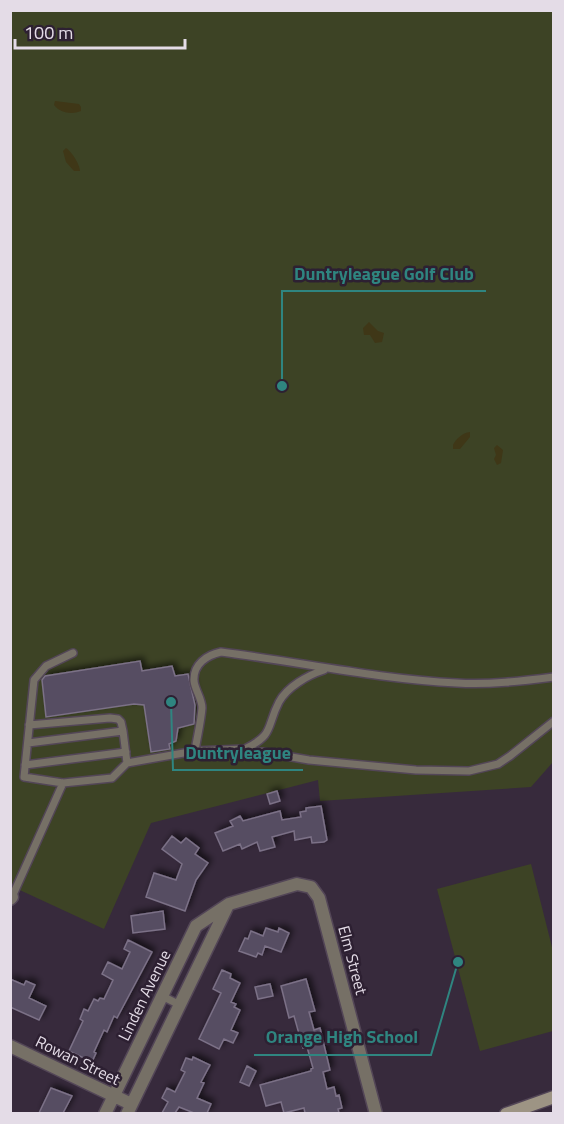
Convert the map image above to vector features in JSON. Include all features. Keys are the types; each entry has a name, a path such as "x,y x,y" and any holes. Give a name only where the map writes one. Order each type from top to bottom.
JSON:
{"main road":[{"path":"506,1113 554,1097"}],"street":[{"name":"Linden Avenue","path":"105,1113 196,926 229,904 297,884 311,887"},
{"name":"Elm Street","path":"311,887 319,898 376,1113"},
{"path":"129,1109 229,904"},
{"name":"Rowan Street","path":"10,1046 113,1096 129,1109"}],"lane":[{"path":"195,751 202,707 194,681 200,662 208,656 221,652 327,669 458,683 499,683 554,677"},
{"path":"73,653 46,666 34,680 24,777 63,783 112,778 127,764 195,751 245,749 309,760 416,770 469,771 498,764 554,721"},
{"path":"245,749 263,738 285,693 317,672 327,669"},
{"path":"29,725 118,719 123,730 127,764"},
{"path":"28,743 123,730"},
{"path":"25,765 126,752"},
{"path":"11,898 63,783"},
{"path":"162,996 180,1005"}],"green space":[{"path":"11,11 553,11 553,762 531,787 320,801 318,780 151,823 104,929 11,886"},
{"path":"531,864 553,951 553,1031 480,1051 437,889"}],"sand":[{"path":"55,101 79,104 81,111 74,113 63,111 54,105"},
{"path":"66,148 75,158 80,171 74,171 66,162 63,151"},
{"path":"369,322 378,331 384,333 382,342 375,343 370,335 364,335 363,328"},
{"path":"470,432 470,437 460,449 453,449 458,439"},
{"path":"497,445 503,450 501,463 497,465 494,459 496,455 494,448"}],"building":[{"path":"140,661 142,671 172,666 175,676 188,674 195,705 194,724 178,728 176,741 169,744 170,749 151,752 144,705 134,704 46,717 42,680 45,676"},
{"path":"277,791 280,801 270,804 267,794"},
{"path":"321,806 327,840 324,842 312,843 311,837 295,840 294,831 272,837 275,847 260,851 257,842 242,849 240,844 223,851 215,833 233,826 230,821 240,816 243,821 280,811 282,820 301,817 300,812 306,811 306,808"},
{"path":"172,836 181,843 186,838 199,848 195,854 208,863 196,880 185,911 146,897 154,873 176,880 182,864 162,849"},
{"path":"163,911 165,929 133,933 131,916"},
{"path":"266,928 278,932 279,928 289,933 281,952 265,946 262,955 258,953 256,957 239,951 251,931 263,936"},
{"path":"128,940 152,952 117,1018 114,1016 107,1032 104,1030 92,1062 69,1051 83,1021 80,1019 84,1009 88,1011 94,999 98,1001 100,998 104,999 113,980 102,974 108,962 122,969 130,952 124,949"},
{"path":"222,970 231,974 230,978 240,983 231,1002 236,1004 234,1007 240,1010 231,1030 238,1033 233,1043 224,1039 219,1049 199,1039 221,993 213,989"},
{"path":"10,979 24,985 26,981 35,985 29,998 46,1006 39,1020 10,1007"},
{"path":"306,979 315,1011 309,1012 314,1030 320,1028 330,1070 323,1072 327,1089 334,1087 336,1096 339,1095 342,1108 338,1109 339,1113 305,1113 304,1108 284,1113 281,1102 266,1106 260,1085 311,1071 313,1068 307,1047 303,1048 294,1016 289,1018 281,986"},
{"path":"270,984 273,996 258,999 255,987"},
{"path":"193,1057 210,1065 201,1082 204,1083 197,1098 211,1104 207,1113 194,1113 179,1107 175,1113 162,1113 168,1102 162,1098 167,1088 175,1092 185,1072 181,1070 186,1058 192,1060"},
{"path":"247,1066 256,1071 249,1086 240,1082"},
{"path":"51,1088 72,1096 63,1113 39,1113"}],"place":[{"name":"Duntryleague Golf Club","path":"282,386"},
{"name":"Duntryleague","path":"171,702"},
{"name":"Orange High School","path":"458,962"}]}
